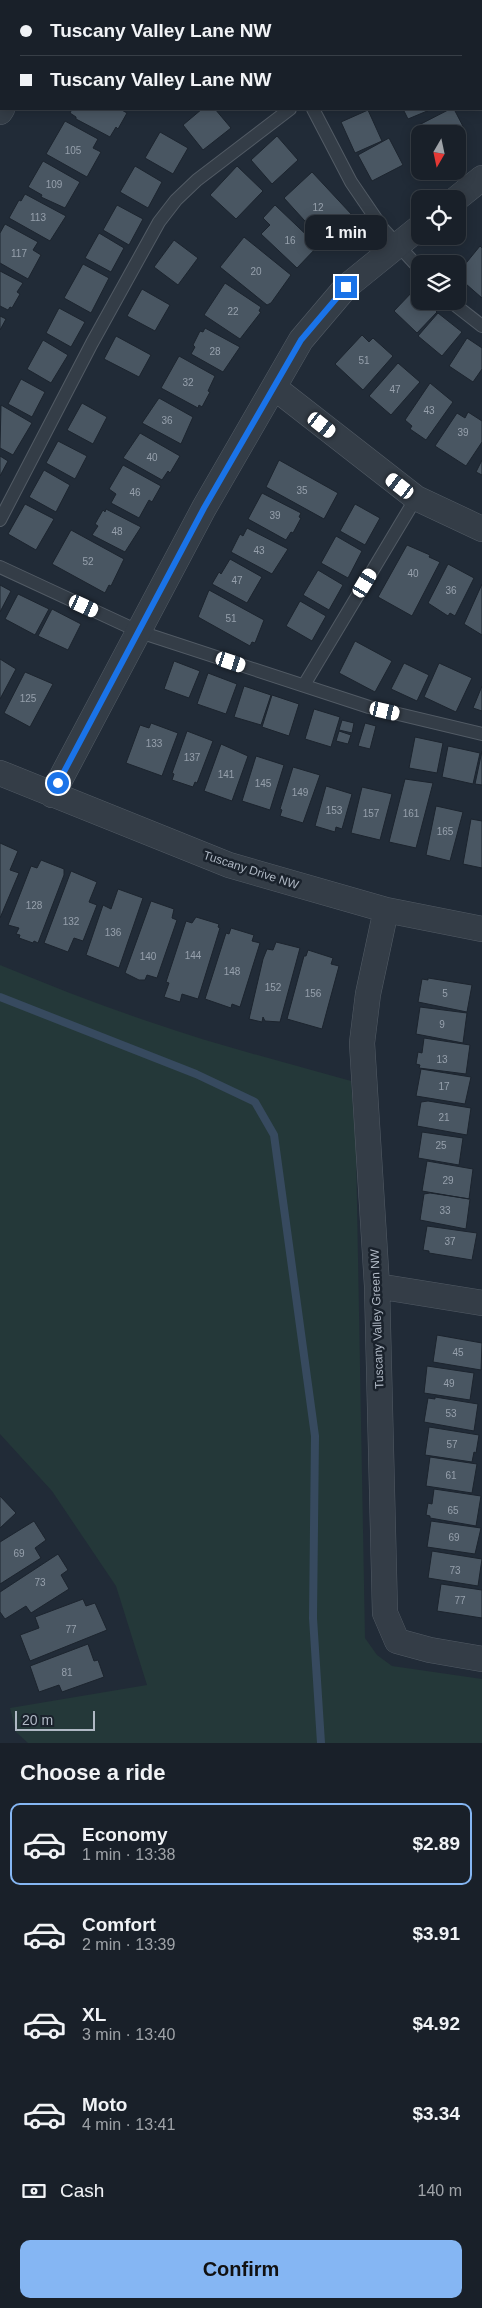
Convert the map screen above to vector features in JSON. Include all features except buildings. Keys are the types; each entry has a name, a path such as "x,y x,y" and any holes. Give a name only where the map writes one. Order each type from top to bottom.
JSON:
{"street":[{"path":"466,191 482,178"},
{"path":"52,796 204,508 301,340 346,287 411,234"},
{"path":"275,388 416,498 482,529"},
{"name":"Tuscany Drive NW","path":"0,773 52,796 229,865 386,910 482,929"},
{"name":"Tuscany Valley Green NW","path":"386,910 368,994 362,1043 377,1286 385,1613 397,1640 430,1650 482,1659"},
{"path":"377,1286 482,1303"}],"lane":[{"path":"0,520 92,343 159,222 176,200 197,180 289,110"},
{"path":"315,110 351,182 383,229 411,259"},
{"path":"462,310 482,326"},
{"path":"304,685 416,498"},
{"path":"0,567 140,632 370,707 482,734"}],"green space":[{"path":"0,965 93,1002 175,1030 351,1081 356,1150 365,1638 377,1655 392,1666 482,1679 482,1743 28,1743 16,1732 10,1708 147,1685 116,1586 52,1491 0,1434"}],"waterway":[{"path":"0,997 196,1074 255,1102 274,1135 315,1436 313,1618 321,1743"}],"route":[{"path":"58,783 140,632 204,508 301,340 346,287"}]}
